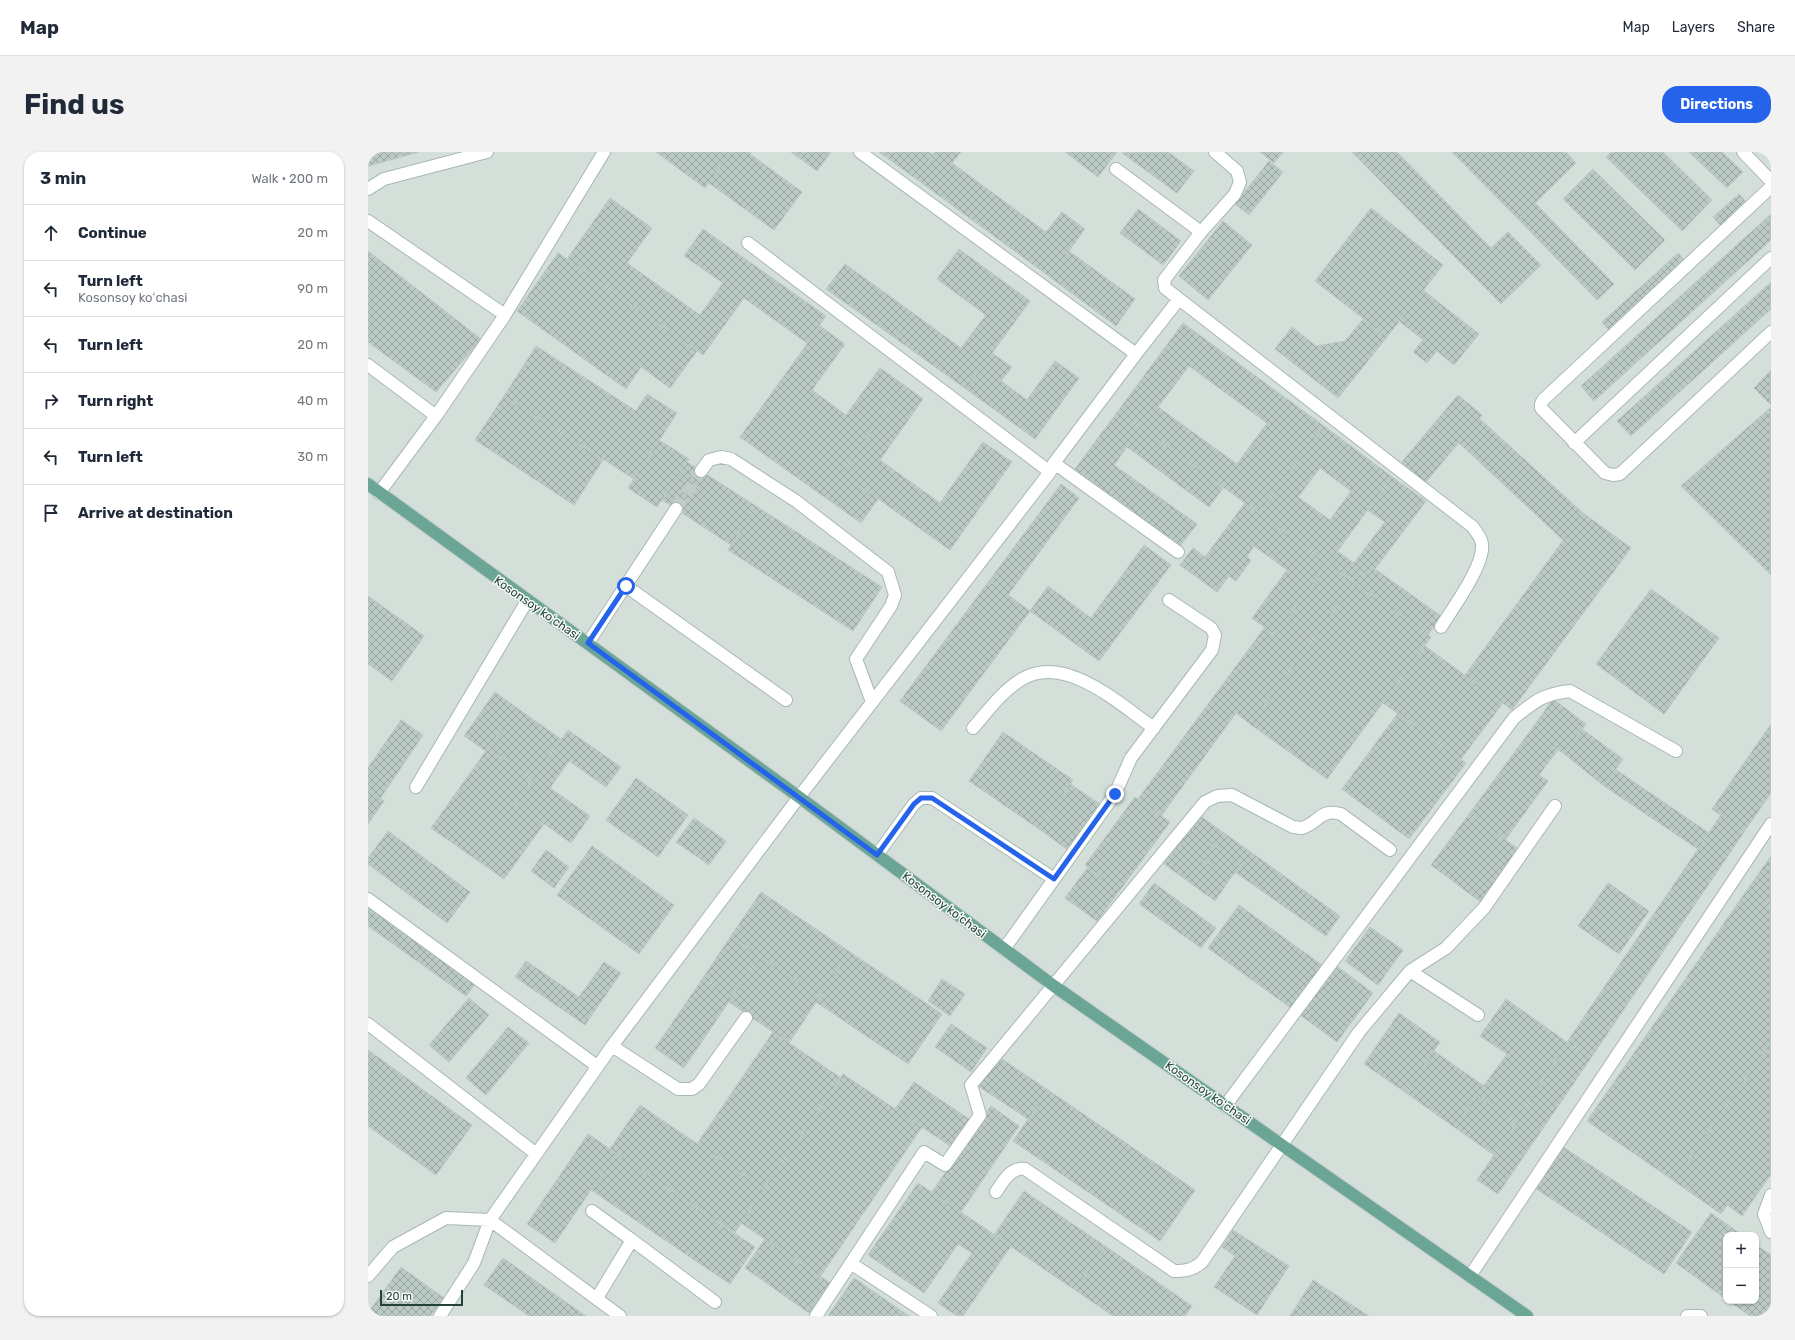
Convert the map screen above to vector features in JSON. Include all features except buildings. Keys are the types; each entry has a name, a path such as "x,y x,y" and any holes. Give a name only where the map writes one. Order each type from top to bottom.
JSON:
{"main road":[{"name":"Kosonsoy koʻchasi","path":"368,484 527,601 588,643 799,797 1054,986 1527,1316"}],"lane":[{"path":"368,189 384,179 487,152"},
{"path":"379,492 436,416 505,315 604,152"},
{"path":"860,152 1136,354"},
{"path":"1215,152 1237,171 1240,182 1235,194 1201,232 1164,280 1164,288 1473,527 1481,539 1482,545 1480,562 1441,627"},
{"path":"1743,152 1771,181"},
{"path":"1116,169 1201,232"},
{"path":"1771,187 1544,400 1541,404 1542,408 1574,443 1605,473 1613,475 1620,474 1771,332"},
{"path":"368,221 505,315"},
{"path":"748,243 1052,468 1178,552"},
{"path":"1574,443 1771,258"},
{"path":"440,1316 474,1263 490,1220 535,1153 597,1066 799,797 1052,468 1136,354 1179,300"},
{"path":"368,364 436,416"},
{"path":"701,471 709,460 721,457 731,460 796,502 888,572 895,595 891,606 856,659 872,702"},
{"path":"588,643 676,509"},
{"path":"626,586 786,700"},
{"path":"1004,950 1115,794 1131,758 1212,650 1214,635 1211,628 1169,600"},
{"path":"416,787 527,601"},
{"path":"973,728 1004,692 1024,678 1048,671 1072,675 1090,683 1154,728"},
{"path":"1225,1106 1514,718 1536,700 1552,693 1570,691 1676,751"},
{"path":"816,1316 852,1264 924,1152 945,1165 967,1135 980,1115 971,1085 1205,802 1218,796 1232,795 1292,827 1302,828 1325,813 1333,812 1340,814 1390,850"},
{"path":"877,855 914,804 921,798 932,798 1054,879"},
{"path":"996,1192 1011,1172 1020,1168 1025,1169 1174,1271 1186,1271 1196,1268 1202,1262 1359,1032 1410,971 1446,948 1484,908 1555,806"},
{"path":"1470,1276 1771,824"},
{"path":"368,899 597,1066"},
{"path":"1410,971 1478,1015"},
{"path":"612,1046 678,1089 692,1089 699,1084 746,1018"},
{"path":"368,1024 535,1153"},
{"path":"1771,1195 1764,1214 1771,1232"},
{"path":"592,1212 715,1302"},
{"path":"368,1276 393,1247 446,1218 490,1220 620,1316"},
{"path":"597,1298 632,1240"},
{"path":"852,1264 931,1316"},
{"path":"1687,1316 1701,1316"}],"shaded area":[{"path":"368,152 1771,152 1771,1316 368,1316"}],"tunnel":[{"path":"676,509 701,471"}],"route":[{"path":"626,586 588,643 877,855 914,804 921,798 932,798 1054,879 1115,794"}]}
